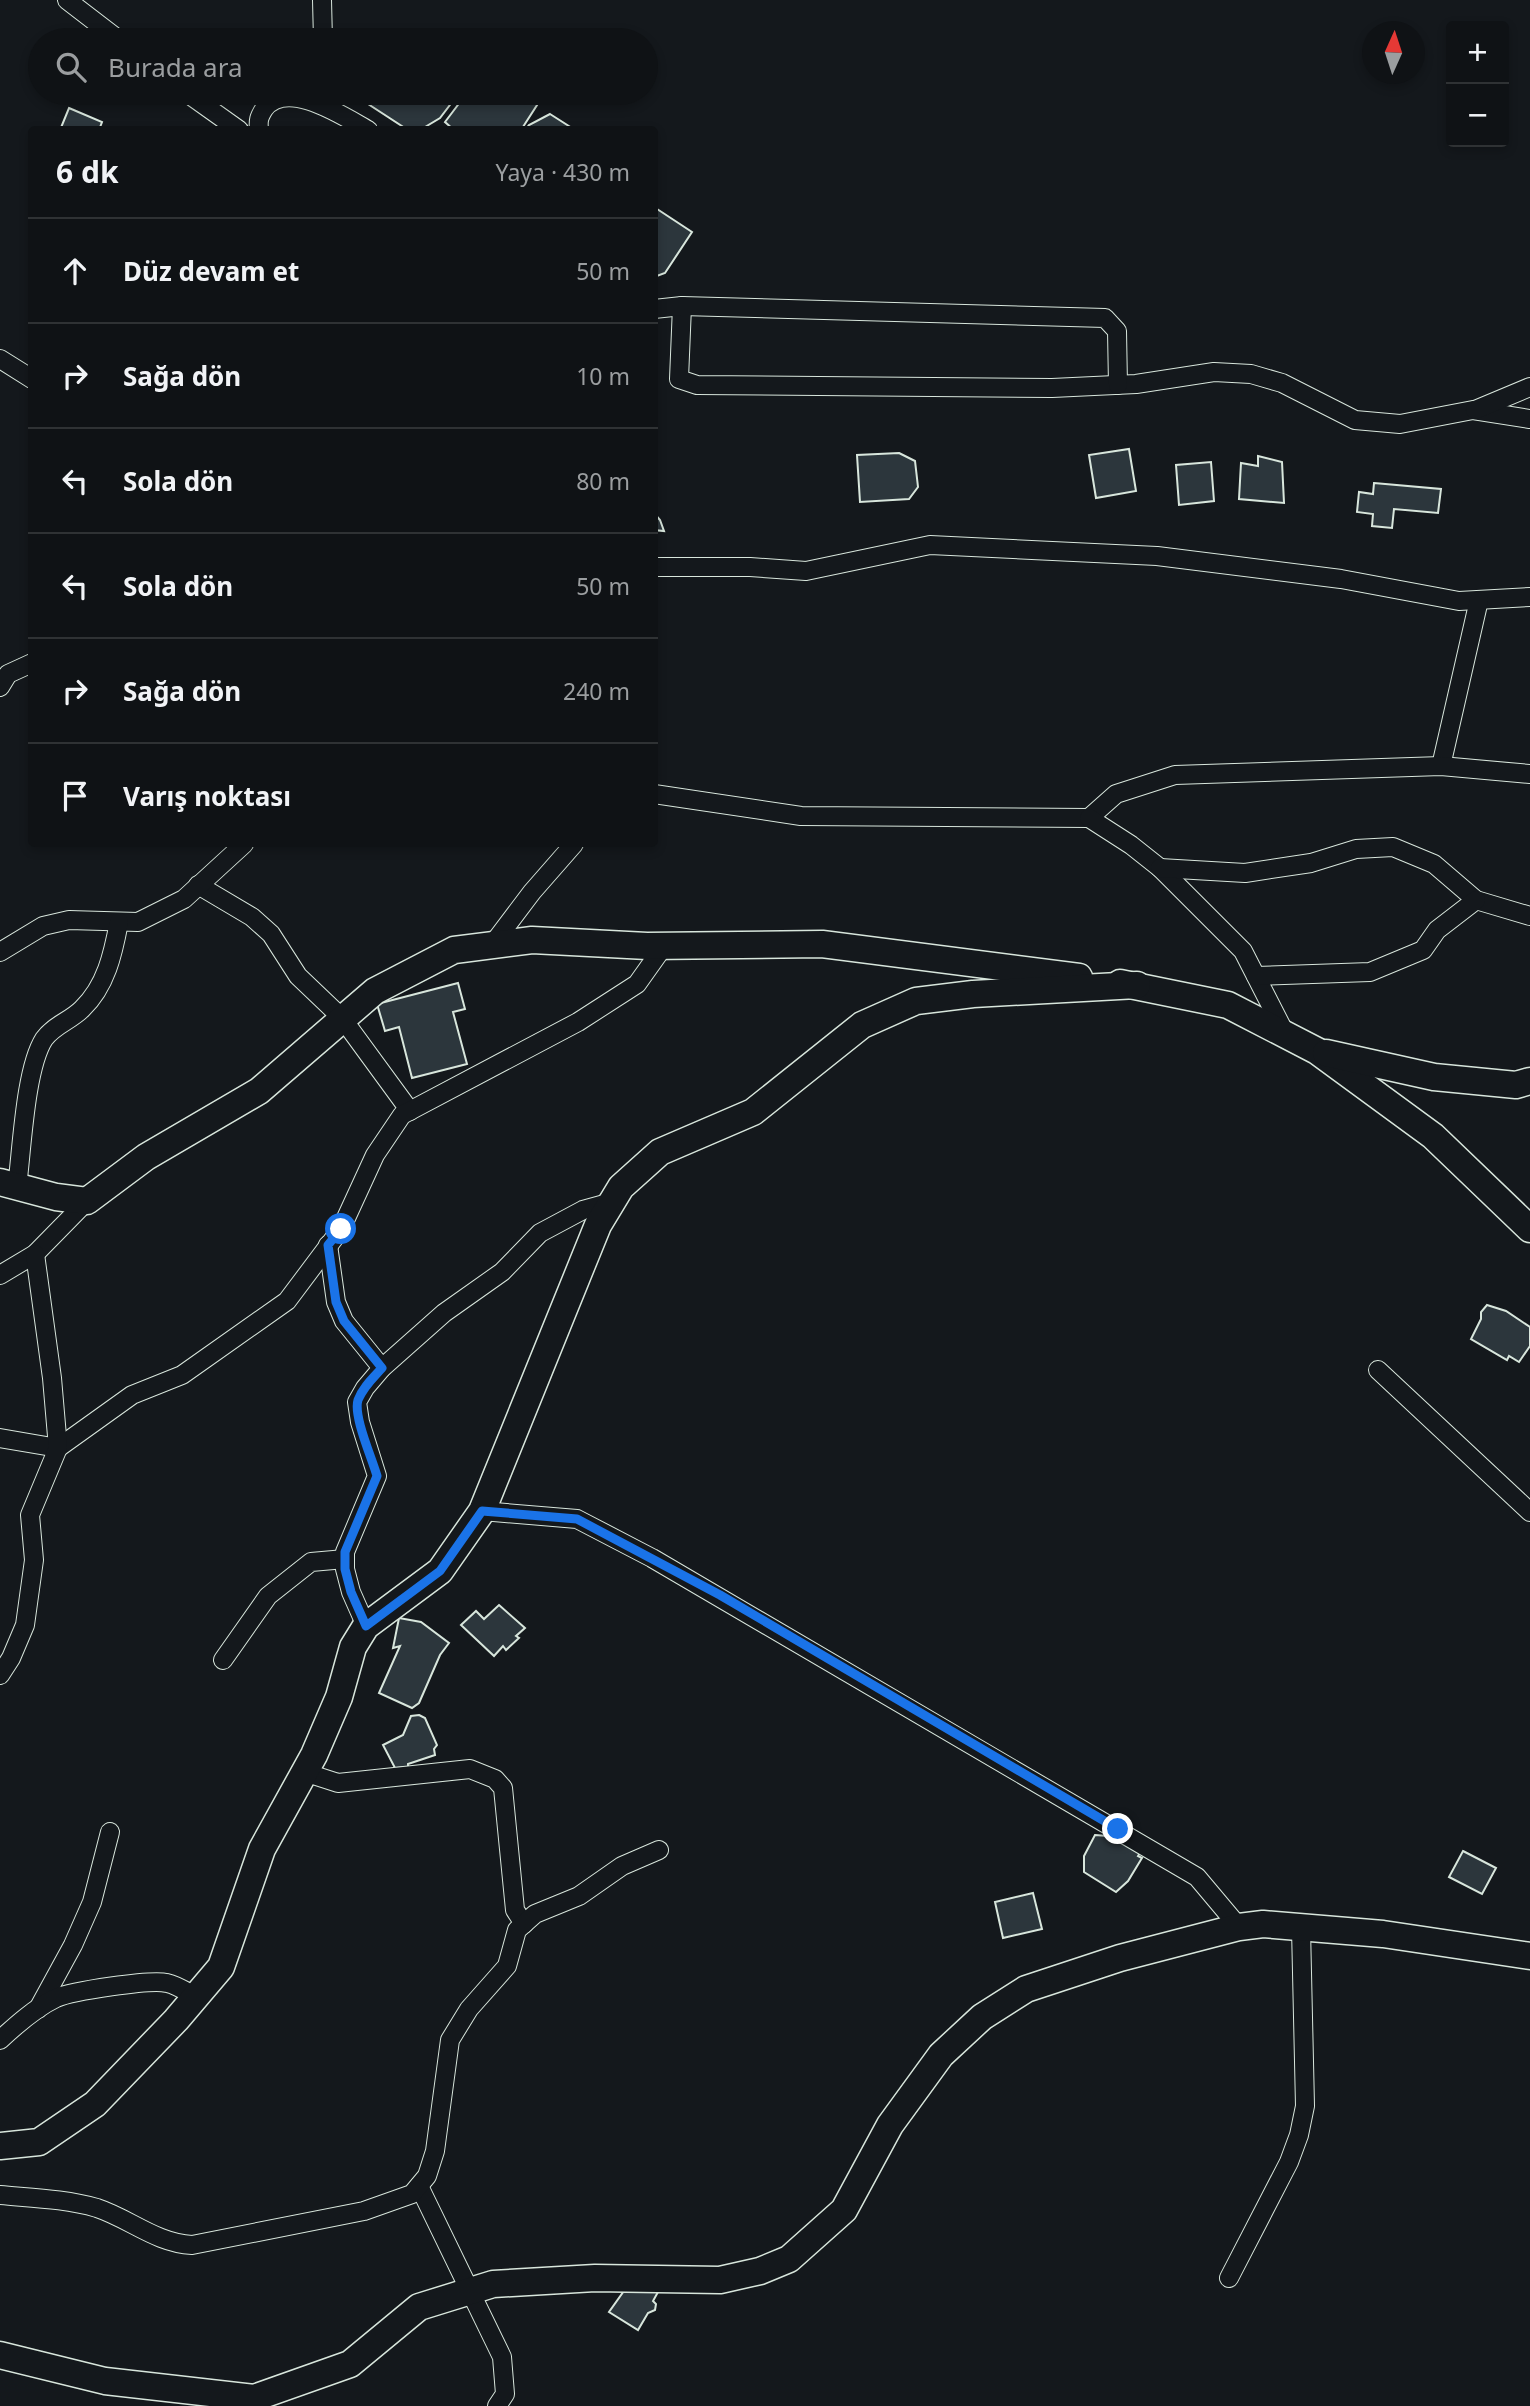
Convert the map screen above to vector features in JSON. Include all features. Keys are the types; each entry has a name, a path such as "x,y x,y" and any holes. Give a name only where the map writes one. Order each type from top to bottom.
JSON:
{"street":[{"path":"67,0 103,28"},
{"path":"322,0 323,28"},
{"path":"204,105 233,126"},
{"path":"259,126 258,118 268,105"},
{"path":"333,105 362,126"},
{"path":"658,309 682,306 1105,318 1117,331 1118,385"},
{"path":"682,306 679,379 696,385 1052,388 1118,385 1214,372 1251,374 1282,383 1355,420 1400,424 1474,410 1530,387"},
{"path":"0,359 28,376"},
{"path":"1474,410 1530,419"},
{"path":"658,567 750,567 806,571 930,545 1157,556 1341,579 1459,601 1530,597"},
{"path":"1441,766 1479,600"},
{"path":"0,687 8,674 28,665"},
{"path":"1089,818 1116,794 1175,775 1441,766 1530,774"},
{"path":"658,794 801,816 1089,818 1131,845 1160,868 1243,951 1286,1035"},
{"path":"1,948 43,926 69,919 138,922 184,899 240,847"},
{"path":"492,945 570,847"},
{"path":"1160,868 1245,873 1311,863 1356,849 1392,847 1434,864 1476,900 1530,916"},
{"path":"198,885 252,917 271,933 298,976 342,1018 410,1111"},
{"path":"1256,976 1370,972 1423,950 1437,930 1476,900"},
{"path":"87,1201 56,1198 9,1184 36,1056 45,1038 56,1026 81,1010 102,984 114,951 119,922"},
{"path":"0,1275 35,1254 87,1201 146,1157 259,1090 375,990 454,950 532,940 664,946 822,944 1137,985 1228,1005 1317,1051 1433,1136 1530,1229"},
{"path":"0,1438 58,1448 132,1395 182,1375 287,1301 341,1229 375,1155 402,1115 578,1022 625,992 637,984 664,946"},
{"path":"0,2146 38,2143 95,2104 177,2020 221,1967 262,1849 304,1772 339,1697 353,1647 366,1626 440,1571 482,1511 598,1225 621,1187 660,1152 753,1112 862,1025 916,1001 972,994 1137,985"},
{"path":"1317,1051 1434,1077 1516,1085 1530,1081"},
{"path":"366,1626 351,1592 345,1559 345,1552 377,1476 360,1422 357,1402 365,1388 382,1368 444,1313 502,1272 540,1233 583,1210 612,1202"},
{"path":"328,1245 336,1302 350,1329 382,1368"},
{"path":"0,1675 11,1658 24,1625 34,1560 30,1515 58,1448 52,1378 35,1254"},
{"path":"1378,1370 1530,1512"},
{"path":"482,1511 577,1519 652,1558 1196,1877 1239,1927"},
{"path":"223,1660 268,1596 310,1562 345,1559"},
{"path":"304,1772 338,1783 470,1769 495,1779 503,1788 516,1910 524,1924"},
{"path":"37,2010 73,1945 92,1902 110,1832"},
{"path":"0,2194 70,2202 95,2208 157,2238 174,2244 192,2245 364,2211 412,2194 427,2176 435,2151 450,2040 469,2009 507,1966 517,1930 536,1914 579,1896 622,1866 659,1850"},
{"path":"0,2356 105,2381 254,2398 351,2364 419,2307 493,2284 595,2278 720,2280 760,2271 789,2259 844,2210 890,2124 941,2055 982,2017 1026,1989 1120,1958 1239,1927 1264,1924 1383,1934 1530,1956"},
{"path":"1229,2278 1289,2162 1303,2116 1305,2106 1301,1928"},
{"path":"0,2040 20,2021 37,2010 55,1999 79,1990 150,1982 167,1983 196,1997"},
{"path":"419,2186 502,2357 505,2393 497,2406"}],"building":[{"path":"370,105 450,105 440,118 427,126 402,126"},
{"path":"458,105 537,105 524,126 450,126 445,122"},
{"path":"69,108 102,122 100,126 62,126"},
{"path":"550,114 569,126 528,126"},
{"path":"658,210 692,232 665,273 658,276"},
{"path":"1129,449 1136,491 1096,498 1089,455"},
{"path":"899,453 915,461 918,487 909,499 860,502 857,455"},
{"path":"1258,456 1282,462 1284,503 1239,499 1241,463 1258,466"},
{"path":"1211,462 1214,501 1179,505 1176,465"},
{"path":"1374,483 1441,489 1438,513 1394,509 1392,528 1372,526 1373,514 1357,512 1359,492 1373,494"},
{"path":"658,518 660,520 664,531 658,530"},
{"path":"458,983 465,1009 453,1012 467,1064 412,1078 399,1027 385,1031 377,1004"},
{"path":"1487,1305 1506,1311 1530,1327 1530,1346 1519,1362 1509,1356 1507,1360 1471,1339 1481,1319 1481,1312"},
{"path":"499,1605 525,1628 506,1650 503,1646 494,1656 461,1625 476,1611 484,1619"},
{"path":"399,1618 421,1622 449,1643 440,1655 419,1703 412,1708 379,1693 400,1646 393,1648"},
{"path":"419,1715 425,1718 437,1745 434,1749 435,1755 408,1764 408,1767 395,1768 383,1745 403,1735 411,1716"},
{"path":"1095,1835 1121,1837 1141,1851 1138,1856 1142,1858 1128,1881 1116,1892 1084,1872 1084,1856"},
{"path":"1463,1851 1496,1868 1482,1894 1449,1877"},
{"path":"1033,1893 1042,1929 1003,1938 995,1902"},
{"path":"631,2281 658,2292 653,2301 656,2304 655,2310 648,2313 638,2330 609,2312"}],"route":[{"path":"341,1229 328,1245 336,1302 344,1321 382,1368 357,1402 360,1422 377,1476 345,1552 345,1569 351,1592 366,1626 440,1571 482,1511 577,1519 720,1595 1118,1829"}]}
